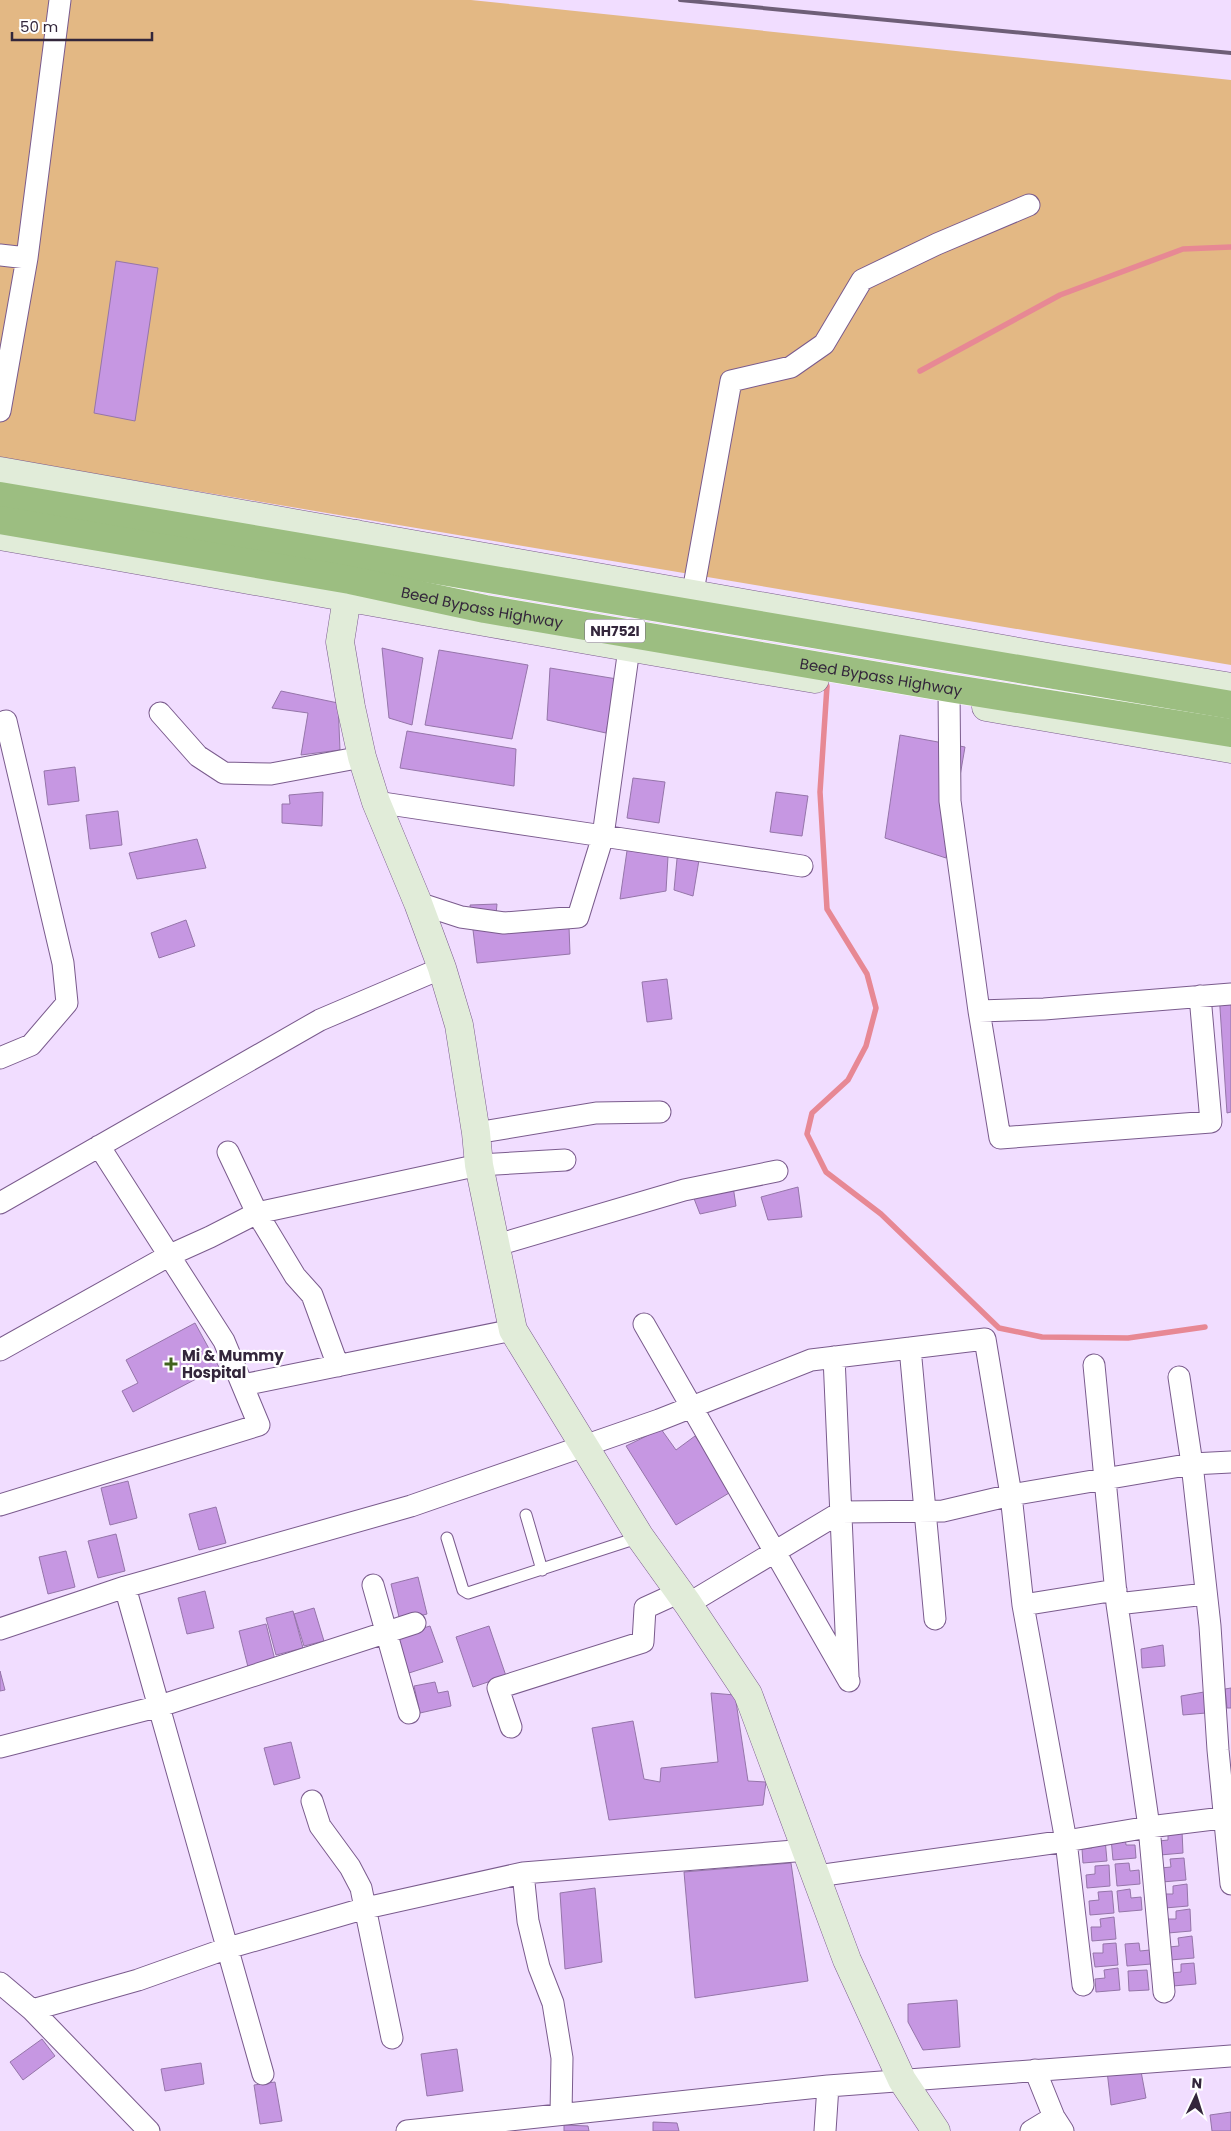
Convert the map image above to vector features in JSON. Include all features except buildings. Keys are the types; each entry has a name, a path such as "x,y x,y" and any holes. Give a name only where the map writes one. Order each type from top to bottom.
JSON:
{"highway":[{"name":"Beed Bypass Highway","path":"0,496 352,567 485,609 630,641 949,695"},
{"name":"Beed Bypass Highway","path":"0,520 352,567 691,603 1165,685 1231,705"},
{"path":"1162,730 1231,733"}],"street":[{"path":"0,411 27,258 60,0"},
{"path":"691,603 731,381 791,367 824,344 862,280 936,244 1029,205"},
{"path":"0,255 27,258"},
{"path":"0,471 352,567"},
{"path":"0,536 352,567"},
{"path":"352,567 340,642 351,707 362,757 376,802 442,968 459,1025 476,1133 479,1165 513,1330 583,1448 640,1537 684,1598 748,1694 847,1960 902,2080 936,2131"},
{"path":"418,904 461,917 504,923 578,917 603,836 630,641"},
{"path":"1165,685 1231,687"},
{"path":"1200,996 1211,1122 1000,1138 979,1011 950,801 949,695 1162,730 1231,749"},
{"path":"160,713 198,756 224,773 271,774 362,757"},
{"path":"0,723 6,721 63,963 67,1003 30,1044 0,1058"},
{"path":"376,802 802,866"},
{"path":"0,1203 320,1020 442,968"},
{"path":"979,1011 1044,1009 1231,994"},
{"path":"476,1133 596,1113 660,1112"},
{"path":"0,1505 259,1424 224,1341 98,1146"},
{"path":"228,1152 256,1213 296,1276 312,1295 338,1366"},
{"path":"0,1350 170,1255 256,1213 479,1165 565,1160"},
{"path":"497,1245 684,1190 777,1171"},
{"path":"644,1324 849,1681 834,1357"},
{"path":"243,1385 513,1330"},
{"path":"1,1626 124,1587 411,1506 583,1448 811,1360 984,1339 1010,1495 1023,1605 1066,1842 1083,1985"},
{"path":"910,1348 935,1619"},
{"path":"1094,1365 1116,1597 1149,1826 1164,1992"},
{"path":"1179,1377 1192,1464 1206,1594 1227,1817 1231,1884"},
{"path":"511,1727 498,1688 643,1642 645,1608 684,1598 776,1552 841,1512 943,1511 1010,1495 1192,1464 1231,1462"},
{"path":"373,1586 409,1713"},
{"path":"124,1587 160,1706 262,2074"},
{"path":"1023,1605 1116,1597 1206,1594"},
{"path":"0,1747 160,1706 414,1623"},
{"path":"312,1802 320,1826 350,1867 360,1888 366,1908 392,2038"},
{"path":"817,1876 1066,1842 1149,1826 1227,1817"},
{"path":"32,2010 138,1980 228,1948 366,1908 523,1873 807,1850"},
{"path":"523,1873 528,1921 539,1967 553,2003 562,2058 561,2114"},
{"path":"0,1983 32,2010 144,2130"},
{"path":"406,2131 828,2086 1231,2056"},
{"path":"1032,2131 1058,2124 1034,2070"},
{"path":"825,2131 828,2086"}],"lane":[{"path":"526,1515 542,1570"},
{"path":"447,1538 463,1590 468,1593 640,1537"}],"shaded area":[{"path":"0,0 471,0 1231,80 1231,665 0,458"}],"waterway":[{"path":"920,371 1060,295 1183,249 1231,247"},
{"path":"827,686 820,792 827,909 867,974 876,1008 866,1046 848,1080 812,1113 807,1134 826,1172 881,1214 999,1328 1042,1337 1128,1338 1205,1327"}],"railway":[{"path":"680,0 1231,53"}],"place":[{"name":"Mi & Mummy Hospital","path":"171,1364"}]}
